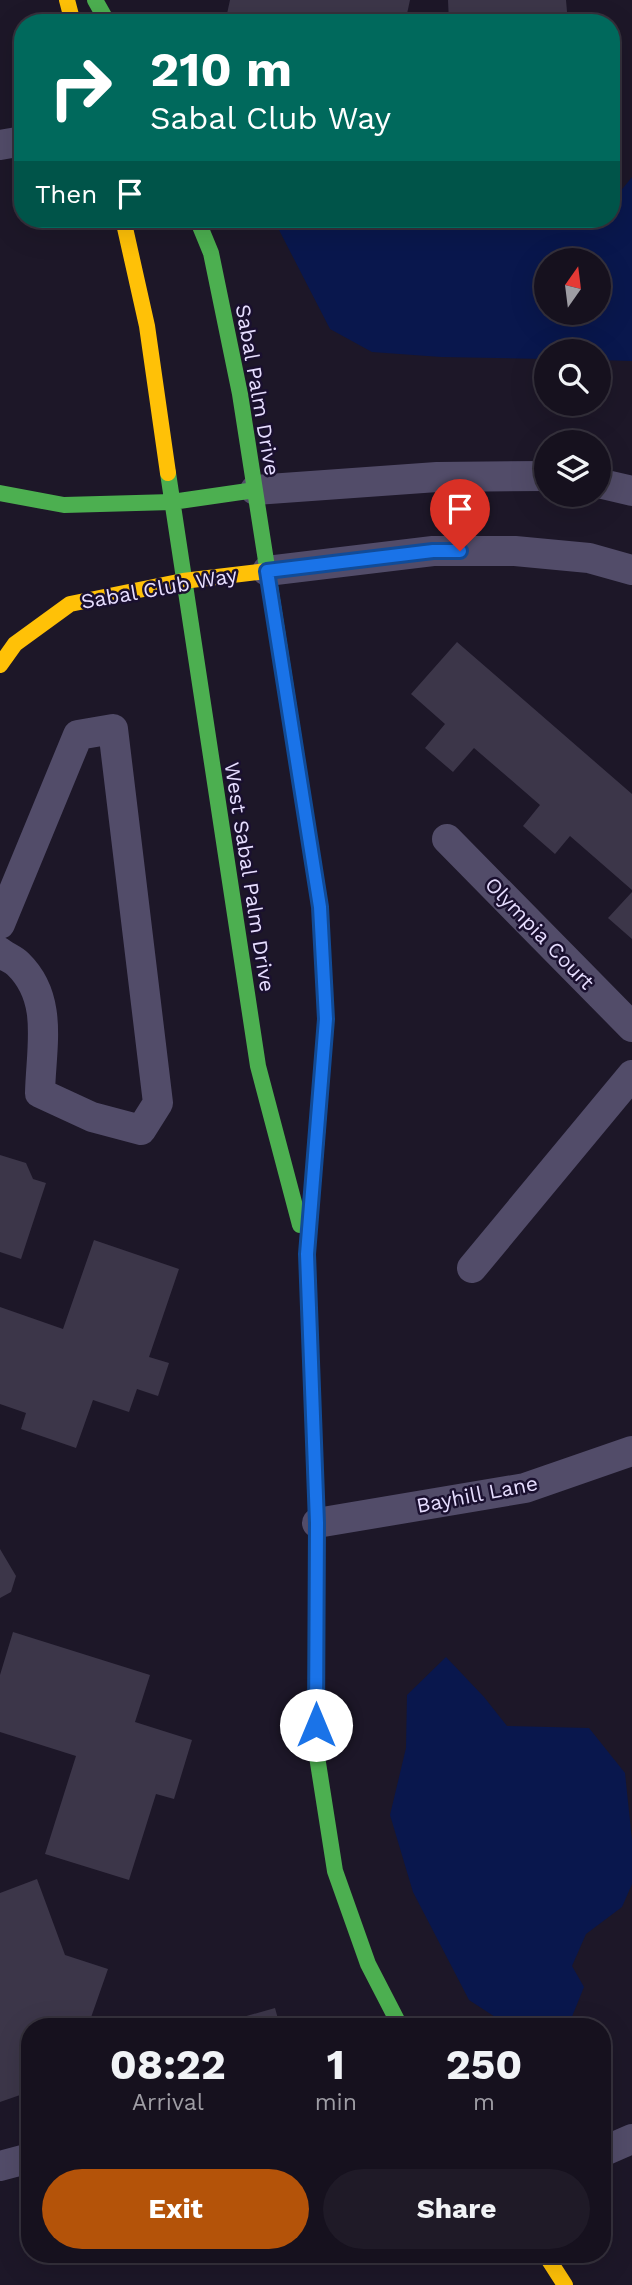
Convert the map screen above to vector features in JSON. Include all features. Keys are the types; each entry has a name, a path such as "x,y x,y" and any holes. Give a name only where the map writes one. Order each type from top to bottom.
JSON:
{"street":[{"path":"126,228 147,326 172,502"},
{"name":"Sabal Palm Drive","path":"201,228 211,253 240,394 267,571"},
{"path":"0,493 64,505 172,502 255,490 437,477 534,476"},
{"path":"611,486 632,491"},
{"name":"West Sabal Palm Drive","path":"172,502 258,1066 307,1254"},
{"name":"Sabal Club Way","path":"0,665 15,644 70,604 183,581 433,551 515,551 589,558 632,570"},
{"name":"West Sabal Palm Drive","path":"267,571 320,907 326,1019 307,1254 317,1523 316,1750 335,1871 368,1964 396,2018"},
{"path":"0,924 78,735 113,729 158,1103 141,1130 92,1116 40,1093 43,1012 37,987 16,961 0,952"},
{"name":"Olympia Court","path":"447,839 632,1027"},
{"path":"472,1268 632,1075"},
{"name":"Bayhill Lane","path":"317,1523 525,1488 632,1451"},
{"path":"611,2148 632,2139"},
{"path":"0,2166 21,2160"},
{"path":"551,2263 565,2285"}],"shaded area":[{"path":"632,177 632,361 611,360 611,339 534,339 534,359 441,357 372,352 330,329 278,228 620,228 620,192"},
{"path":"446,1657 507,1726 589,1728 625,1773 632,1840 632,1884 622,1907 586,1934 572,1966 584,1987 571,2018 497,2018 469,2000 413,1892 390,1815 406,1748 407,1695"}],"building":[{"path":"230,0 410,0 407,14 227,14"},
{"path":"448,0 566,0 567,14 449,14"},
{"path":"457,642 632,794 632,890 570,836 555,854 523,826 540,805 474,748 453,772 425,748 445,724 411,694"},
{"path":"632,892 632,939 608,918"},
{"path":"0,1155 26,1163 33,1179 46,1183 21,1259 0,1252"},
{"path":"94,1240 179,1269 149,1357 169,1363 158,1396 137,1389 129,1412 93,1400 76,1448 21,1429 26,1413 0,1404 0,1307 63,1329"},
{"path":"0,1549 16,1576 11,1592 0,1598"},
{"path":"13,1632 150,1675 135,1722 192,1740 174,1799 156,1794 129,1880 45,1854 76,1756 0,1732 0,1675"},
{"path":"37,1879 65,1955 108,1969 91,2018 21,2018 21,2095 0,2102 0,1893"},
{"path":"275,2008 278,2018 240,2018"}],"traffic: fast":[{"path":"95,0 103,14"},
{"path":"201,228 211,253 240,394 320,907 326,1019 317,1134"},
{"path":"168,473 258,1066 300,1225"},
{"path":"0,493 64,505 172,502 255,490"},
{"path":"316,1664 316,1750 335,1871 368,1964 396,2018"}],"traffic: slow":[{"path":"67,0 71,14"},
{"path":"125,228 147,326 168,473"},
{"path":"0,665 15,644 70,604 183,581 267,571"},
{"path":"312,1387 307,1254 317,1134"},
{"path":"551,2263 565,2285"}],"traffic: jam":[{"path":"312,1387 317,1523 316,1664"}],"route":[{"path":"316,1725 317,1523 307,1254 326,1019 320,907 267,571 433,551 460,551"}]}
